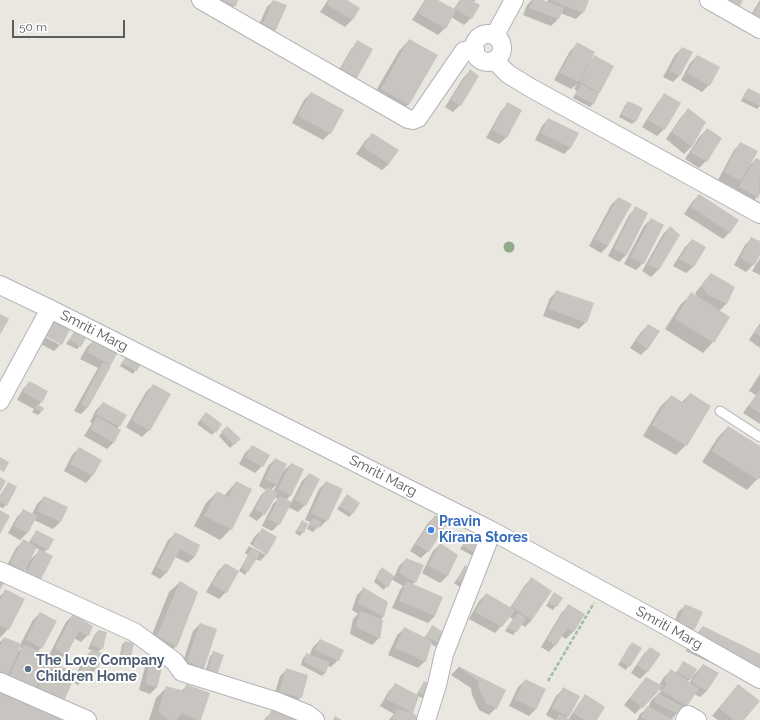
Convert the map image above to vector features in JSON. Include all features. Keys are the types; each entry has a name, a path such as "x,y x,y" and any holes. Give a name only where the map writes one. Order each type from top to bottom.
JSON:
{"street":[{"path":"201,0 408,119 413,120 418,118 464,51 474,49"},
{"path":"495,35 514,0"},
{"path":"709,0 760,29"},
{"path":"486,34 495,35 502,46 501,54 490,62 482,60 476,54 474,49 475,45 479,38 486,34"},
{"path":"494,60 508,74 531,88 760,214"},
{"name":"Smriti Marg","path":"0,285 492,531 760,679"},
{"path":"0,401 50,309"},
{"path":"426,720 437,686 444,654 492,531"},
{"path":"0,571 134,632 174,661 182,672 278,702 307,714 315,720"},
{"path":"0,682 87,720"},
{"path":"685,720 688,715 697,720"}],"lane":[{"path":"720,411 760,437"}],"path":[{"path":"548,681 601,590"}],"building":[{"path":"222,0 238,0 236,6"},
{"path":"273,0 287,5 276,30 263,24"},
{"path":"329,0 347,0 360,8 353,20 327,5"},
{"path":"426,0 438,0 456,10 446,29 418,13"},
{"path":"461,0 471,0 480,5 472,19 455,9"},
{"path":"533,0 543,0 564,8 559,19 529,8"},
{"path":"550,0 589,0 584,13"},
{"path":"721,0 743,0 738,9"},
{"path":"760,3 760,22 751,17"},
{"path":"409,39 438,55 409,105 381,89"},
{"path":"357,40 373,49 357,78 341,69"},
{"path":"577,42 595,52 579,82 560,73"},
{"path":"682,47 693,52 680,76 670,70"},
{"path":"594,55 614,66 600,93 580,82"},
{"path":"697,55 720,67 710,86 687,73"},
{"path":"470,69 479,76 461,106 451,100"},
{"path":"581,84 599,94 594,104 576,95"},
{"path":"748,88 760,94 760,106 743,98"},
{"path":"311,92 344,110 331,134 298,116"},
{"path":"664,93 681,103 665,130 648,120"},
{"path":"628,101 643,108 636,122 621,114"},
{"path":"507,102 522,110 507,138 492,130"},
{"path":"688,108 706,122 692,147 672,132"},
{"path":"548,118 579,133 571,148 541,133"},
{"path":"707,128 722,138 707,162 691,152"},
{"path":"372,133 399,150 389,164 363,147"},
{"path":"740,142 758,151 741,181 724,172"},
{"path":"756,158 760,160 759,198 739,187"},
{"path":"699,194 739,220 730,233 691,207"},
{"path":"618,197 632,204 608,246 595,239"},
{"path":"635,206 648,213 627,255 614,249"},
{"path":"651,218 664,225 644,264 631,257"},
{"path":"670,226 680,235 659,270 648,264"},
{"path":"751,237 760,241 760,255 754,266 740,258"},
{"path":"692,239 706,247 694,267 679,259"},
{"path":"711,273 735,287 727,304 708,295 701,285"},
{"path":"556,290 594,303 587,323 549,309"},
{"path":"691,292 730,317 714,343 675,319"},
{"path":"0,314 9,319 0,335"},
{"path":"54,320 70,329 62,345 45,336"},
{"path":"648,324 660,331 648,349 637,341"},
{"path":"760,325 760,336 755,333"},
{"path":"75,330 87,336 81,347 69,340"},
{"path":"94,338 118,352 111,365 87,352"},
{"path":"127,354 142,362 137,371 122,363"},
{"path":"103,362 111,366 88,408 81,404"},
{"path":"29,381 48,391 42,403 23,392"},
{"path":"153,384 171,394 150,431 132,420"},
{"path":"760,389 760,413 749,406"},
{"path":"690,393 711,406 687,446 652,425 671,395 684,403"},
{"path":"103,402 127,415 120,427 96,414"},
{"path":"37,404 44,408 42,412 35,408"},
{"path":"206,412 222,424 216,433 200,420"},
{"path":"97,417 121,430 114,443 90,429"},
{"path":"227,426 241,439 234,445 221,432"},
{"path":"728,426 760,446 760,478 758,480 712,451"},
{"path":"252,445 270,455 263,467 245,457"},
{"path":"79,447 102,460 93,476 70,464"},
{"path":"0,457 9,462 4,472 0,470"},
{"path":"275,458 287,464 277,485 265,479"},
{"path":"291,463 304,469 291,496 278,489"},
{"path":"309,473 320,479 306,506 295,500"},
{"path":"0,477 6,481 0,492"},
{"path":"236,481 252,489 232,530 204,516 217,491 228,497"},
{"path":"326,481 343,489 328,521 311,513"},
{"path":"8,482 17,487 7,506 0,502 0,496"},
{"path":"267,487 278,493 265,515 255,509"},
{"path":"347,494 360,503 353,514 339,506"},
{"path":"44,496 68,507 61,522 37,511"},
{"path":"280,496 292,502 280,525 268,519"},
{"path":"23,509 37,516 28,533 14,526"},
{"path":"0,510 10,516 0,534"},
{"path":"435,515 448,522 429,552 416,544"},
{"path":"313,518 321,522 318,529 309,525"},
{"path":"302,520 308,524 304,533 297,530"},
{"path":"262,528 277,537 267,555 252,546"},
{"path":"36,530 54,539 48,550 31,541"},
{"path":"175,532 200,545 195,557 180,549 167,573 157,567"},
{"path":"469,535 485,544 479,555 463,546"},
{"path":"23,539 37,547 24,571 10,563"},
{"path":"440,543 458,555 448,576 428,566"},
{"path":"252,548 260,554 248,572 241,567"},
{"path":"39,549 53,556 39,583 25,576"},
{"path":"406,558 424,565 416,583 399,573"},
{"path":"225,563 239,571 227,593 212,584"},
{"path":"465,565 474,570 468,587 457,580"},
{"path":"382,567 394,576 388,588 376,578"},
{"path":"0,575 7,579 0,590"},
{"path":"531,577 552,591 532,620 512,607"},
{"path":"180,581 198,592 177,647 157,636"},
{"path":"406,581 443,597 435,616 399,601"},
{"path":"363,587 388,602 384,617 358,603"},
{"path":"5,589 25,599 9,630 0,625 0,600"},
{"path":"554,592 563,598 557,607 548,602"},
{"path":"486,593 515,610 502,627 475,612"},
{"path":"568,604 585,614 574,632 567,628 556,646 547,640"},
{"path":"685,604 703,612 695,629 678,622"},
{"path":"360,611 383,620 380,639 356,627"},
{"path":"40,612 57,621 42,649 26,639"},
{"path":"518,613 526,618 517,632 507,628"},
{"path":"73,614 93,626 89,636 79,631 66,656 55,648"},
{"path":"200,623 217,629 204,669 187,661"},
{"path":"432,625 446,634 440,644 426,636"},
{"path":"703,626 760,654 760,672 696,640"},
{"path":"404,627 432,641 426,662 395,648"},
{"path":"98,630 107,632 103,649 91,645"},
{"path":"4,637 22,644 8,675 0,671 0,646"},
{"path":"320,639 344,650 339,661 315,650"},
{"path":"125,641 134,643 130,661 121,657"},
{"path":"632,642 642,648 630,667 620,661"},
{"name":"The Love Company Children Home","path":"24,645 50,656 33,694 7,682"},
{"path":"650,647 661,654 648,672 637,665"},
{"path":"92,649 104,654 97,670 91,667 86,679 78,675"},
{"path":"213,651 224,655 217,675 208,670"},
{"path":"306,653 329,662 326,673 304,662"},
{"path":"151,659 163,664 157,688 145,683"},
{"path":"683,661 697,669 691,680 677,672"},
{"path":"50,662 76,673 62,705 36,694"},
{"path":"703,664 719,673 707,691 692,682"},
{"path":"456,665 506,690 497,709 486,703 479,688 478,681"},
{"path":"286,668 308,675 302,698 279,692"},
{"path":"671,669 699,689 687,706 662,691 667,684 664,680"},
{"path":"646,677 663,686 643,708 630,698"},
{"path":"525,679 546,689 536,710 515,699"},
{"path":"424,681 434,687 428,697 418,692"},
{"path":"395,683 419,696 413,713 386,699"},
{"path":"186,684 210,693 201,720 197,720 182,713 176,720 169,720 158,712 166,686 184,691"},
{"path":"738,684 760,701 744,720 733,720 719,708"},
{"path":"0,687 63,718 63,720 0,720"},
{"path":"563,687 580,696 569,717 552,708"},
{"path":"658,693 681,706 678,714 654,702"},
{"path":"585,694 605,707 597,720 584,720 573,713"},
{"path":"647,706 674,720 647,720 641,717"},
{"path":"272,709 301,720 266,720"},
{"path":"397,709 413,713 421,720 392,720"},
{"path":"559,714 571,720 556,720"},
{"path":"335,716 342,720 333,720"}],"place":[{"name":"Pravin Kirana Stores","path":"431,530"},
{"name":"The Love Company Children Home","path":"28,669"}]}
